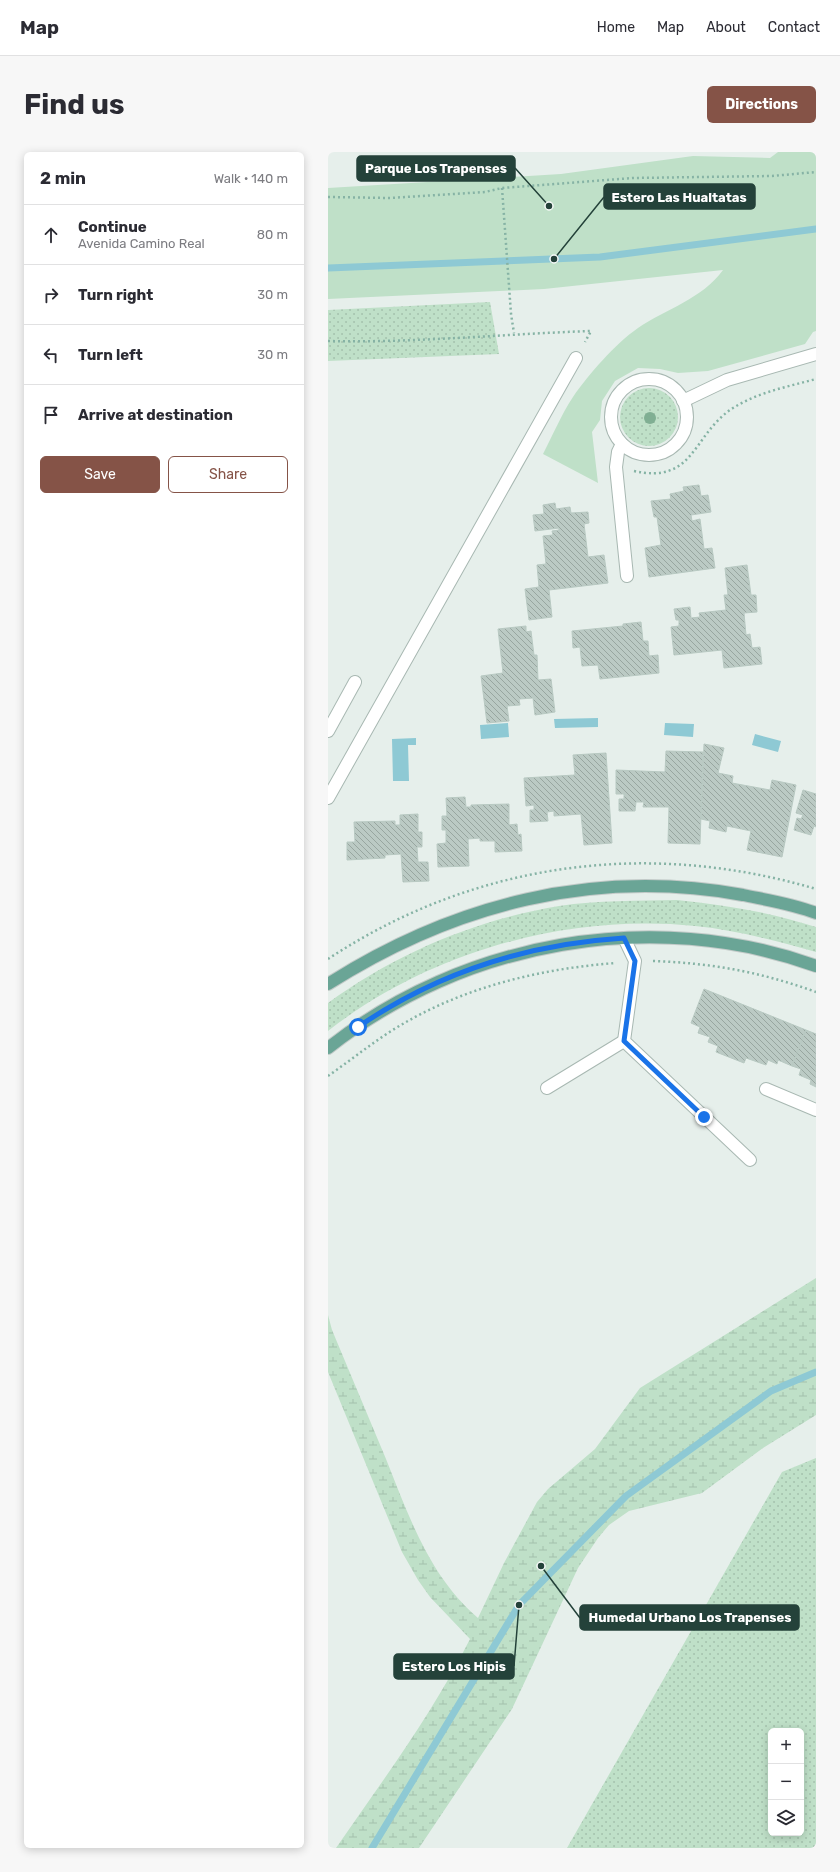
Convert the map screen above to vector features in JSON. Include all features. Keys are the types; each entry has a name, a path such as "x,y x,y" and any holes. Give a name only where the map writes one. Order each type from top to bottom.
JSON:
{"main road":[{"path":"328,984 388,948 431,929 476,912 569,891 649,886 707,889 759,898 816,913"},
{"path":"328,1048 397,1002 442,979 514,954 542,948 597,940 624,938 684,938 748,947 816,966"}],"street":[{"path":"683,401 727,380 816,354"},
{"path":"328,798 576,358"},
{"path":"641,379 661,381 678,392 686,409 686,425 674,446 659,454 643,455 635,453 622,444 615,436 610,416 616,396 631,383 641,379"},
{"path":"622,444 618,452 616,467 627,576"},
{"path":"328,731 355,682"},
{"path":"624,938 635,961 624,1041"},
{"path":"547,1088 624,1041"},
{"path":"624,1041 750,1160"},
{"path":"766,1089 816,1110"}],"path":[{"path":"328,197 390,198 485,192 502,188 632,178 772,176 816,172"},
{"path":"502,188 505,212 511,314 514,333"},
{"path":"328,341 365,342 514,333 591,331 576,358"},
{"path":"616,467 650,474 672,470 689,459 710,429 729,411 751,397 816,379"},
{"path":"328,959 376,929"},
{"path":"328,1076 389,1033 440,1005 479,989 533,973 582,965 635,961 692,962 779,979 816,992"}],"green space":[{"path":"778,152 816,152 816,331 813,332 805,344 708,371 678,373 660,369 638,368 615,381 602,401 600,420 592,432 598,483 543,454 569,404 579,388 620,342 649,321 683,303 705,289 723,270 544,289 328,299 328,188 561,174 693,156 770,158"},
{"path":"490,302 499,354 328,361 328,310"},
{"path":"643,388 655,388 670,396 678,411 678,423 670,438 655,446 643,446 628,438 620,423 620,411 628,396"},
{"path":"677,900 747,910 782,917 816,927 816,952 741,933 695,926 647,924 598,926 549,933 501,944 455,960 410,979 368,1003 328,1031 328,1003 354,985 409,954 467,930 497,920 559,906 603,902"},
{"path":"816,1278 816,1415 763,1448 702,1493 629,1511 609,1525 598,1538 578,1568 512,1709 419,1848 336,1848 424,1720 470,1639 430,1597 418,1580 402,1552 328,1372 328,1315 332,1330 403,1503 423,1545 447,1584 461,1602 478,1618 504,1563 537,1502 548,1489 595,1449 640,1388"},
{"path":"816,1458 816,1848 567,1848 782,1472"}],"water":[{"path":"598,718 598,727 555,728 554,719"},
{"path":"508,723 509,737 481,739 480,725"},
{"path":"665,723 694,724 693,737 664,735"},
{"path":"755,734 781,741 778,752 752,745"},
{"path":"416,738 416,745 408,745 409,781 393,781 392,739"}],"building":[{"path":"699,485 701,496 708,495 711,512 691,515 692,521 700,519 704,549 712,548 715,568 649,577 645,548 661,545 657,517 654,517 651,501 671,499 670,494 684,491 683,487"},
{"path":"555,503 556,509 570,507 571,513 588,512 589,523 584,524 588,557 604,555 608,583 549,590 552,617 529,620 525,589 539,587 537,565 546,564 543,536 553,535 552,531 559,530 559,528 535,531 533,515 544,514 543,505"},
{"path":"747,565 751,595 756,595 757,612 744,613 746,635 750,634 752,648 760,647 762,664 724,668 722,650 674,655 671,627 679,626 679,620 676,620 674,609 690,607 691,618 700,617 699,613 726,610 724,595 728,595 725,568"},
{"path":"641,622 643,641 648,641 649,656 658,655 659,673 600,679 598,665 582,666 580,647 573,648 572,631 623,626 623,624"},
{"path":"526,626 526,632 531,631 534,655 537,655 538,680 551,679 555,712 535,715 533,698 519,699 520,705 507,706 509,721 487,723 481,676 503,673 498,629"},
{"path":"704,744 724,748 718,773 733,776 732,783 770,790 772,780 796,785 782,857 747,850 751,831 727,826 726,832 709,828 710,821 701,819"},
{"path":"666,751 703,752 700,844 668,843 669,807 643,807 644,802 636,802 635,811 619,811 619,799 624,799 624,794 616,794 616,770 665,772"},
{"path":"606,753 612,843 584,845 581,814 554,816 554,811 547,812 548,821 530,822 530,810 534,810 534,805 526,806 524,778 575,775 573,755"},
{"path":"803,790 816,794 816,827 814,826 811,835 794,830 797,818 801,819 803,815 796,813"},
{"path":"465,797 466,807 471,807 471,805 509,804 509,825 517,824 518,835 521,834 522,851 495,852 495,841 480,841 480,838 468,839 469,866 438,867 437,844 446,843 446,830 442,830 442,816 447,816 446,798"},
{"path":"418,814 418,832 422,832 422,847 417,847 418,862 428,862 429,881 403,882 401,854 385,855 385,858 347,860 347,842 355,842 354,822 395,821 395,825 400,825 400,815"},
{"path":"704,989 806,1030 792,1066 778,1060 777,1064 768,1060 766,1065 746,1058 744,1063 716,1052 718,1046 708,1042 710,1037 698,1033 700,1027 691,1023"},
{"path":"806,1030 816,1034 816,1087 810,1084 811,1080 799,1075 801,1069 792,1066"}],"waterway":[{"path":"328,268 600,257 816,229"},
{"path":"372,1848 519,1605 626,1496 771,1391 816,1372"}],"place":[{"name":"Parque Los Trapenses","path":"549,206"},
{"name":"Estero Las Hualtatas","path":"554,259"},
{"name":"Humedal Urbano Los Trapenses","path":"541,1566"},
{"name":"Estero Los Hipis","path":"519,1605"}],"route":[{"path":"358,1027 397,1002 442,979 492,961 514,954 542,948 571,943 624,938 635,961 624,1041 704,1117"}]}
